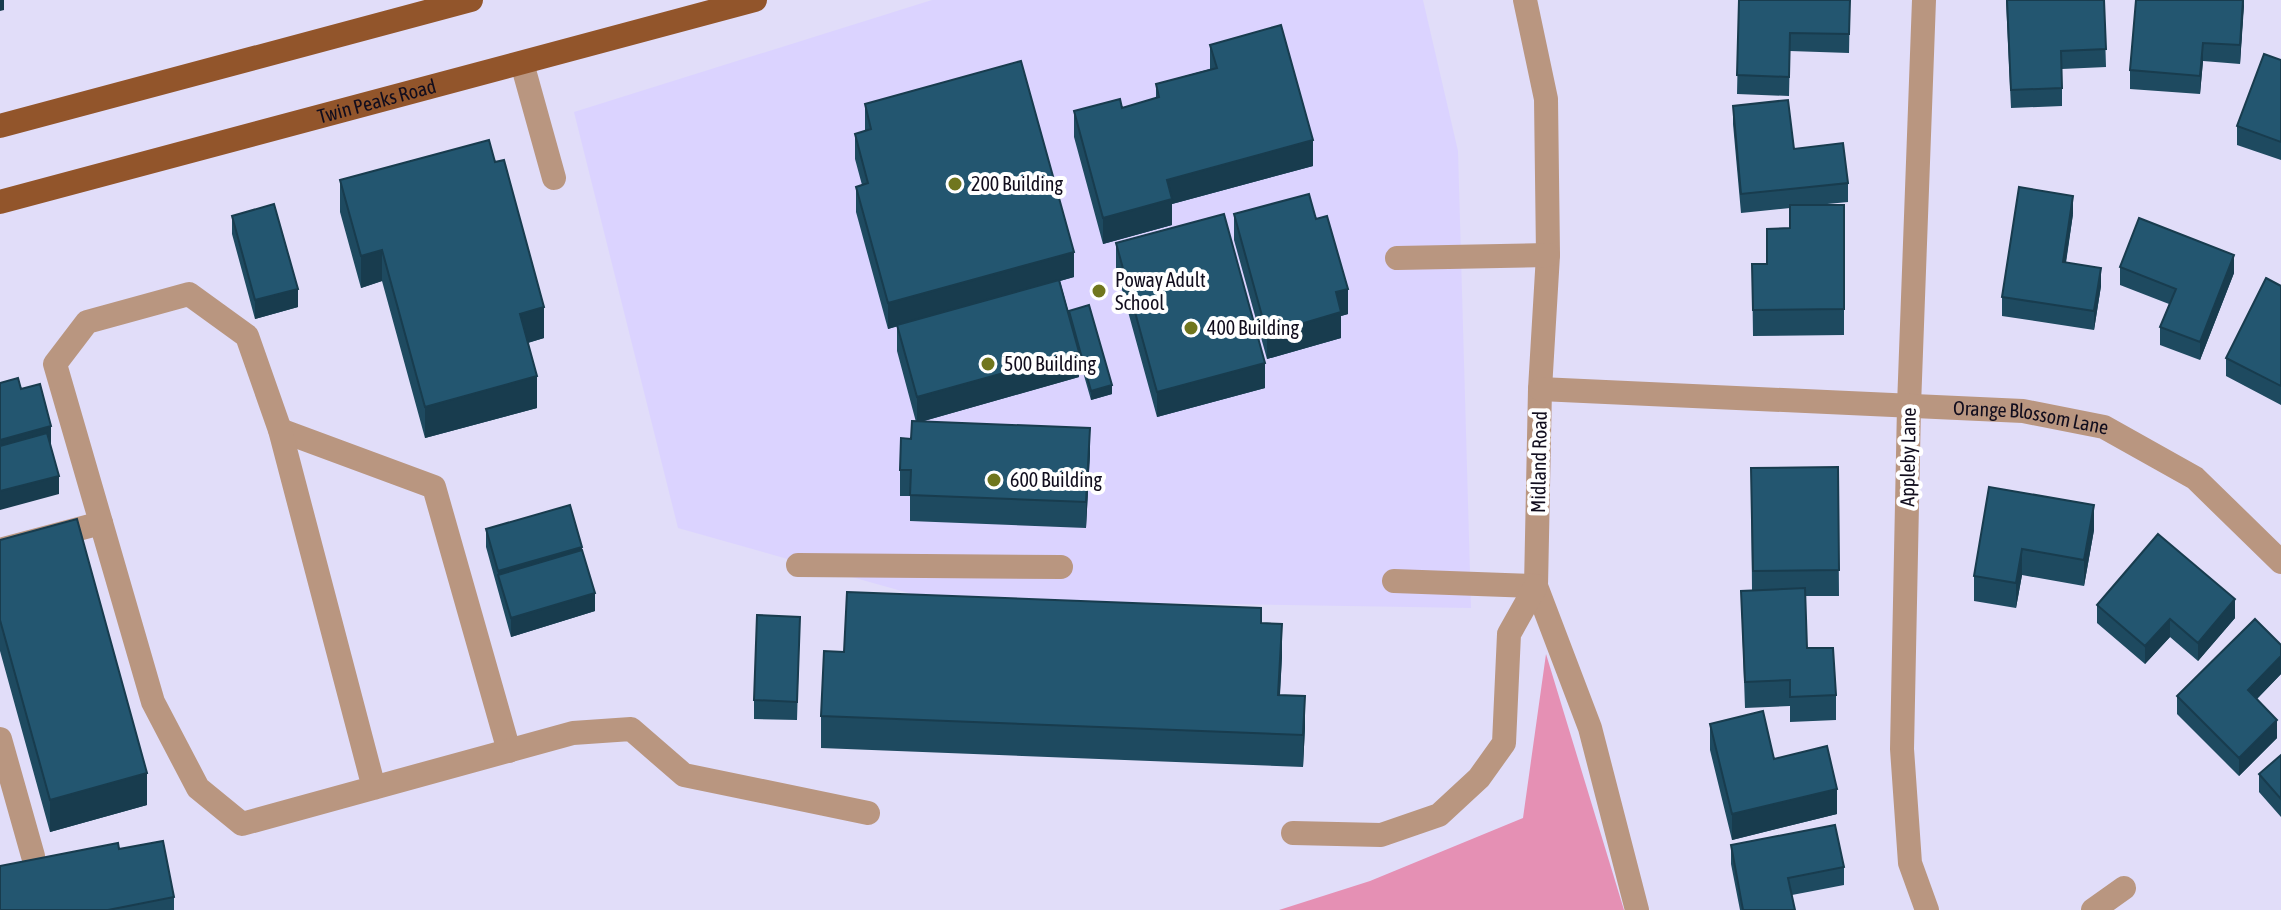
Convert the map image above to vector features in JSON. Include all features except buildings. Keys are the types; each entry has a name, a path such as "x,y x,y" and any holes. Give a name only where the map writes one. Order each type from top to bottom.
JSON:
{"main road":[{"path":"0,126 471,0"},
{"name":"Twin Peaks Road","path":"0,202 755,0"}],"street":[{"name":"Midland Road","path":"1525,0 1546,99 1548,255 1540,389 1536,586 1590,728 1637,910"},
{"name":"Appleby Lane","path":"1924,0 1909,406 1902,749 1910,863 1927,910"},
{"path":"522,63 554,178"},
{"path":"1397,258 1548,255"},
{"path":"374,788 280,430 247,336 189,294 87,322 55,364 153,702 198,788 242,824 374,788 509,751 573,733 631,729 684,775 868,813"},
{"name":"Orange Blossom Lane","path":"1540,389 2023,411 2104,427 2195,478 2281,562"},
{"path":"280,430 434,487 509,751"},
{"path":"0,550 101,523"},
{"path":"798,565 1061,567"},
{"path":"1293,833 1381,835 1439,815 1479,778 1504,743 1509,634 1536,586 1394,581"},
{"path":"0,739 33,856"},
{"path":"2093,910 2124,888"}],"shaded area":[{"path":"932,0 1423,0 1458,151 1471,608 930,599 678,528 574,112"},
{"path":"1546,654 1624,910 1279,910 1370,881 1523,818"}],"place":[{"name":"200 Building","path":"955,184"},
{"name":"Poway Adult School","path":"1099,291"},
{"name":"400 Building","path":"1191,328"},
{"name":"500 Building","path":"988,364"},
{"name":"600 Building","path":"994,480"}]}
